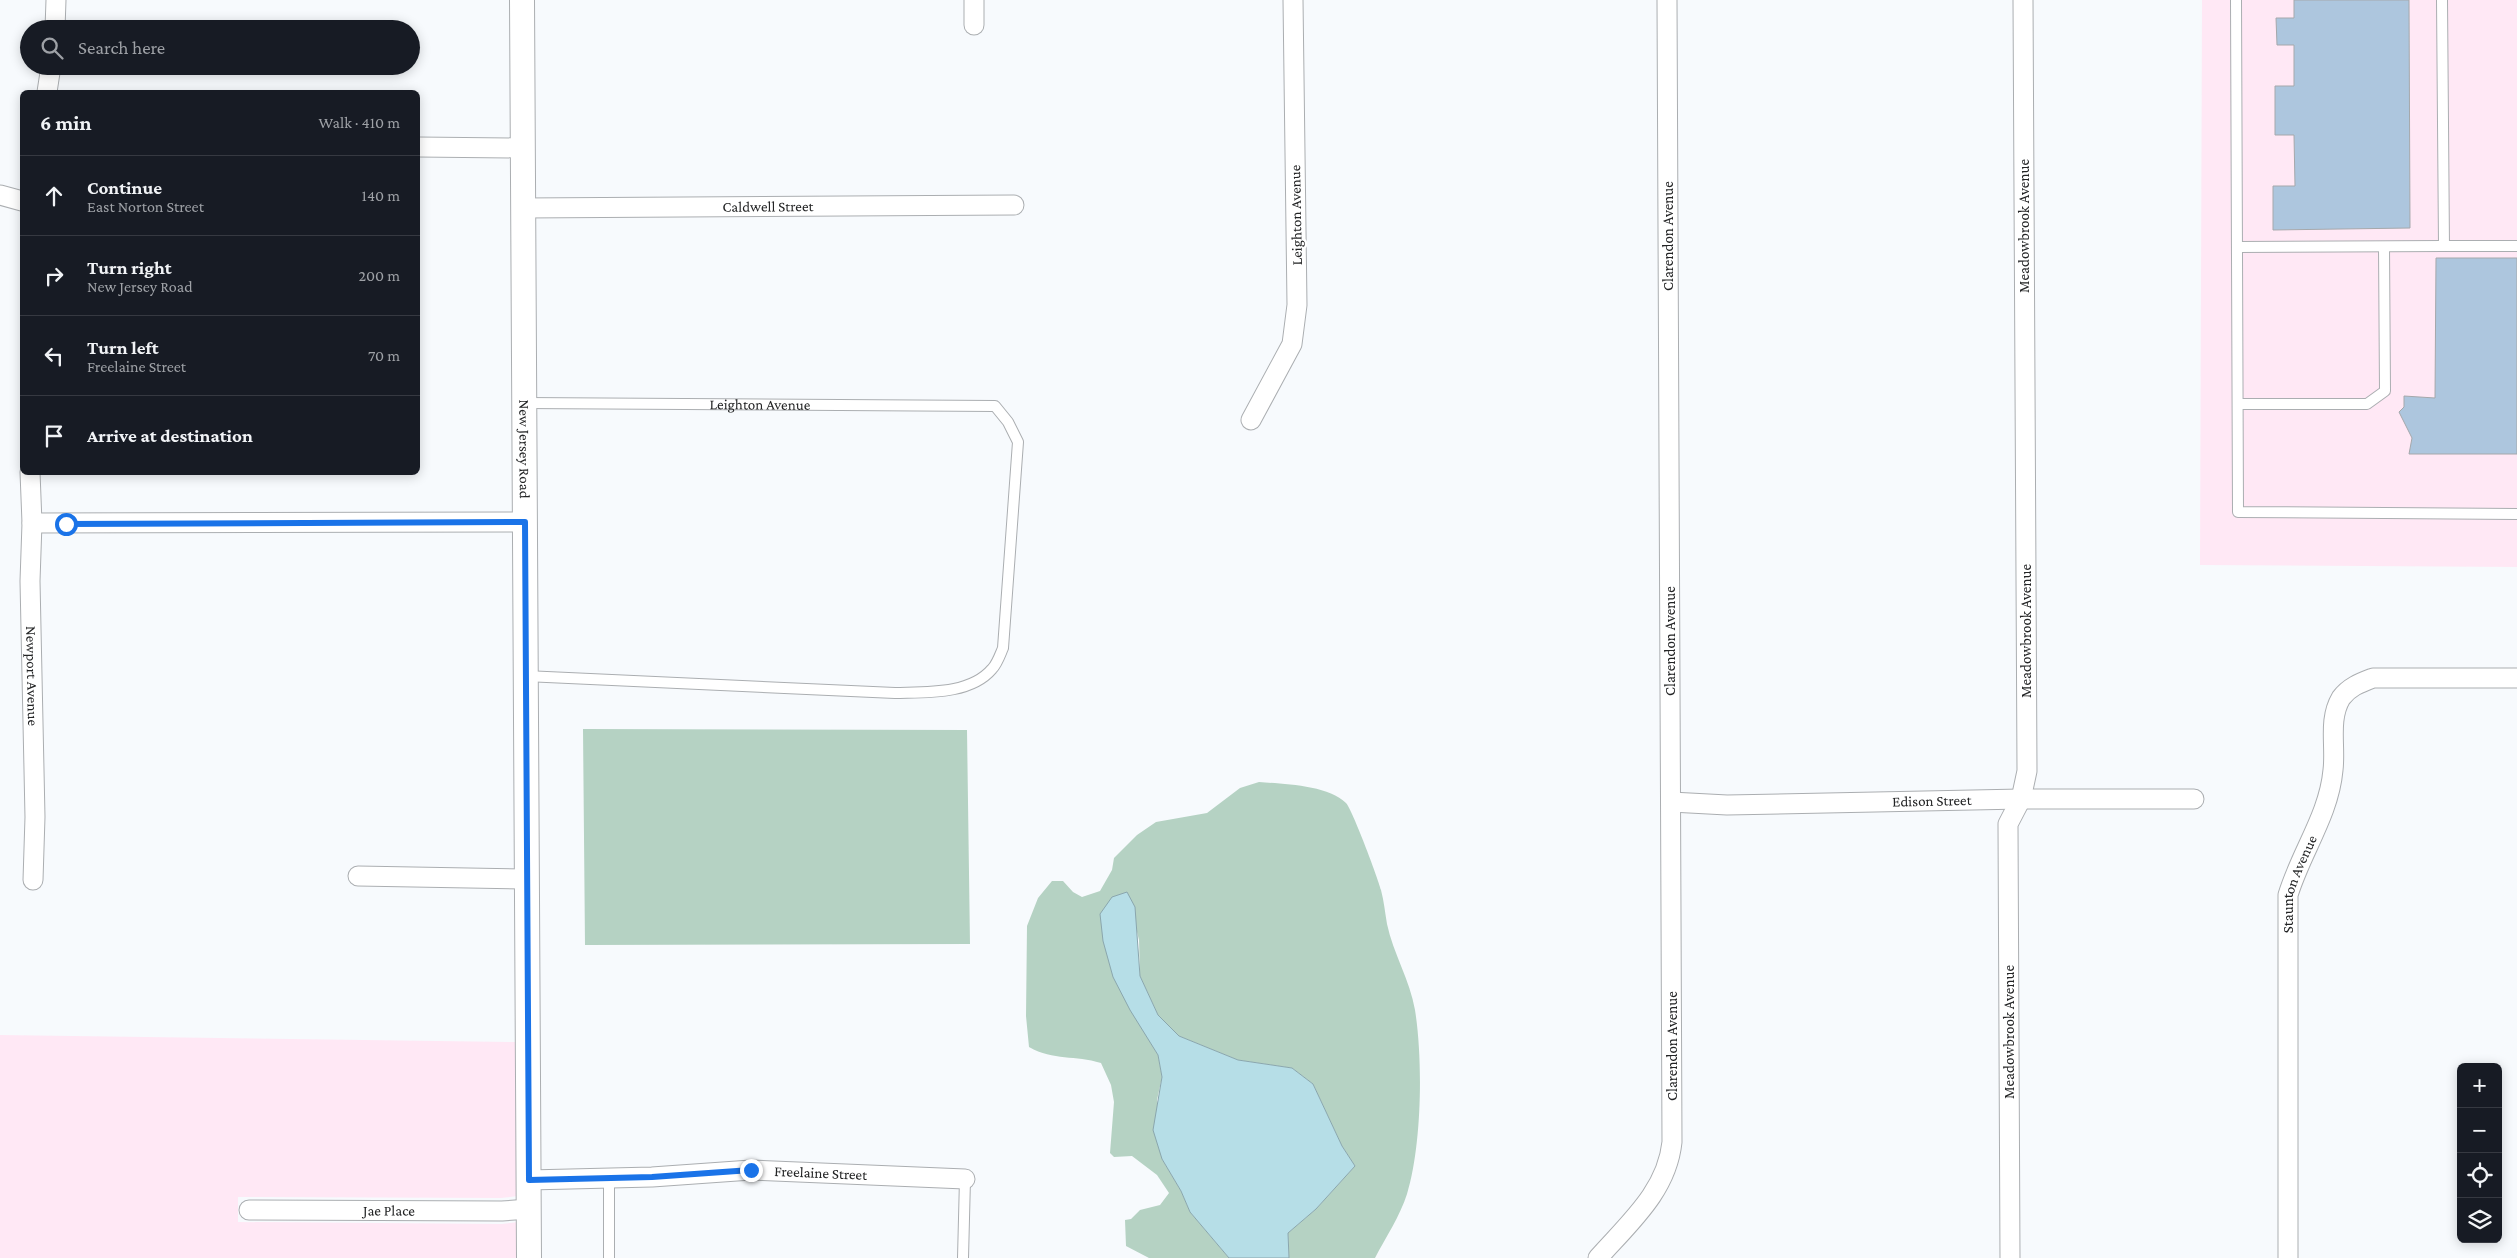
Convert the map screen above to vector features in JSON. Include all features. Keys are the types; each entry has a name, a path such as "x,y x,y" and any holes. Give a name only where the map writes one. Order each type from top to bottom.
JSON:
{"street":[{"path":"55,20 56,0"},
{"name":"New Jersey Road","path":"522,0 524,676 529,1258"},
{"path":"974,0 974,24"},
{"name":"Leighton Avenue","path":"1251,420 1292,344 1297,306 1293,0"},
{"name":"Clarendon Avenue","path":"1598,1258 1654,1194 1664,1177 1670,1159 1672,1142 1667,0"},
{"name":"Meadowbrook Avenue","path":"2010,1258 2008,824 2021,799 2026,770 2023,0"},
{"path":"47,90 50,75"},
{"path":"420,147 523,148"},
{"path":"0,195 20,200"},
{"name":"Caldwell Street","path":"523,208 1014,205"},
{"name":"Newport Avenue","path":"30,475 32,523 30,581 35,817 33,880"},
{"path":"32,523 525,522"},
{"name":"Staunton Avenue","path":"2288,1258 2288,895 2296,870 2318,827 2327,800 2334,770 2334,717 2341,698 2354,685 2373,678 2517,678"},
{"name":"Edison Street","path":"1671,802 1727,805 2021,799 2194,799"},
{"path":"358,876 526,879"},
{"name":"Freelaine Street","path":"529,1180 609,1178 751,1170 964,1179"},
{"name":"Jae Place","path":"249,1210 502,1211 529,1209"}],"lane":[{"path":"2236,0 2238,512 2517,514"},
{"path":"2442,0 2444,246"},
{"path":"2237,247 2517,246"},
{"path":"2238,404 2367,404 2384,391 2384,247"},
{"name":"Leighton Avenue","path":"524,403 995,406 1008,422 1018,442 1003,648 993,669 978,681 953,689 894,693 524,676"},
{"path":"609,1178 609,1258"},
{"path":"963,1258 964,1179"}],"shaded area":[{"path":"2202,0 2517,0 2517,567 2200,565"},
{"path":"0,1035 516,1042 518,1196 501,1198 238,1197 238,1222 502,1224 518,1222 518,1258 0,1258"}],"green space":[{"path":"583,729 967,730 970,944 585,945"},
{"path":"1259,782 1305,786 1328,792 1346,803 1359,830 1379,883 1390,935 1413,999 1418,1030 1420,1077 1416,1152 1404,1202 1375,1258 1289,1258 1288,1233 1316,1209 1355,1166 1342,1146 1313,1084 1292,1068 1238,1060 1179,1036 1158,1015 1140,976 1139,940 1127,892 1146,1034 1158,1055 1162,1077 1157,1100 1162,1159 1181,1191 1190,1212 1229,1258 1149,1258 1126,1246 1125,1220 1131,1219 1140,1210 1160,1205 1169,1193 1157,1175 1132,1156 1114,1157 1110,1153 1114,1102 1111,1085 1101,1063 1047,1054 1029,1047 1026,1016 1027,926 1038,898 1052,881 1063,881 1073,892 1082,897 1100,891 1112,870 1114,858 1137,835 1156,822 1207,813 1240,788"}],"water":[{"path":"1127,892 1135,907 1140,976 1158,1015 1179,1036 1238,1060 1292,1068 1313,1084 1342,1146 1355,1166 1316,1209 1288,1233 1289,1258 1229,1258 1190,1212 1181,1191 1162,1159 1153,1130 1162,1077 1158,1055 1130,1010 1113,977 1103,941 1100,914 1112,897"}],"building":[{"path":"2294,0 2409,0 2410,228 2273,230 2273,186 2295,186 2294,135 2275,135 2275,86 2294,86 2294,45 2277,45 2276,18 2294,18"},
{"path":"2436,258 2517,258 2517,454 2409,454 2412,438 2399,412 2404,407 2404,396 2435,398"}],"route":[{"path":"66,524 415,520 525,522 524,690 529,1180 652,1177 751,1170"}]}
